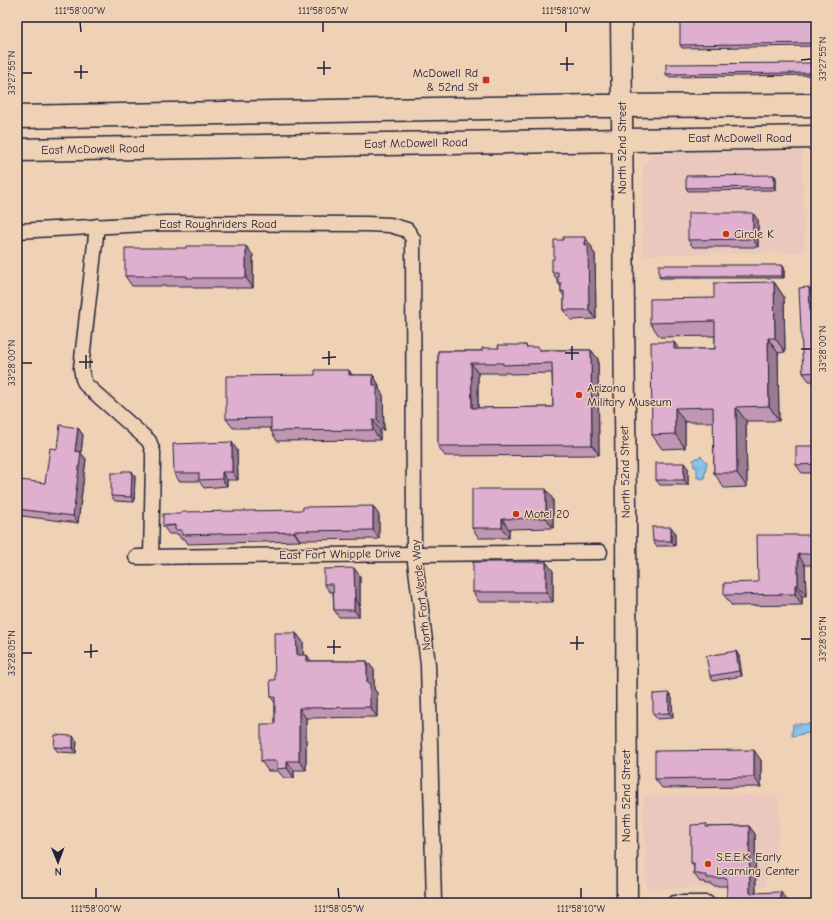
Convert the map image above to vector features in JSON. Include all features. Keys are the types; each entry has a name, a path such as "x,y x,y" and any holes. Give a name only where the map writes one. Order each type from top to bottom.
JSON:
{"main road":[{"name":"North 52nd Street","path":"621,17 626,516 627,903"},
{"path":"17,117 622,106 816,105"},
{"name":"East McDowell Road","path":"17,150 816,137"}],"street":[{"name":"East Roughriders Road","path":"17,231 165,223 390,225 407,230 413,239"},
{"path":"98,226 81,368 86,385 149,440 153,452 151,557"},
{"name":"North Fort Verde Way","path":"413,239 414,554 428,664 434,903"},
{"name":"East Fort Whipple Drive","path":"136,557 600,552"},
{"path":"674,903 706,903"}],"shaded area":[{"path":"802,149 805,252 642,255 643,167 650,156 658,152"},
{"name":"S.E.E.K. Early Learning Center","path":"778,795 780,821 778,840 765,887 646,889 643,796"}],"water":[{"path":"701,456 707,462 704,479 697,478 697,468 694,467 693,460"},
{"path":"793,724 810,724 810,733 792,736"}],"building":[{"path":"680,17 816,17 816,43 680,45"},
{"path":"816,63 816,73 666,74 666,64"},
{"path":"774,175 774,187 686,188 686,176"},
{"name":"Circle K","path":"688,213 753,213 753,239 688,240"},
{"path":"563,237 585,237 585,245 588,245 589,310 564,310 564,291 561,292 561,283 558,283 558,272 552,272 554,240 563,240"},
{"path":"186,246 246,246 246,278 125,276 125,248 186,248"},
{"path":"659,265 782,265 782,276 659,276"},
{"path":"774,282 775,338 768,338 769,406 736,407 737,473 714,473 713,407 675,408 675,434 652,435 651,342 674,342 674,349 715,349 715,321 650,323 650,299 714,298 714,283"},
{"path":"809,287 812,360 816,360 816,372 803,373 799,288"},
{"name":"Arizona Military Museum","path":"498,345 526,345 526,347 539,347 539,350 591,350 592,445 438,446 438,351 482,351 482,348 499,348","holes":["471,363 503,363 503,365 552,363 553,407 472,408"]},
{"path":"315,370 349,370 349,375 373,375 373,385 377,385 377,420 373,420 373,430 271,431 271,418 226,419 226,376 315,375"},
{"path":"816,397 816,415 815,415"},
{"path":"60,425 78,428 75,451 81,452 73,516 17,509 20,480 45,483 50,448 57,449"},
{"path":"232,442 232,472 222,472 222,479 199,480 199,473 174,473 173,444"},
{"path":"796,446 816,446 816,464 796,465"},
{"path":"656,463 684,463 684,480 656,480"},
{"path":"122,471 132,471 131,497 111,496 111,473 122,473"},
{"name":"Motel 20","path":"472,489 546,489 546,518 502,519 502,528 472,528"},
{"path":"373,506 373,530 182,535 182,530 175,530 175,525 163,526 163,514 181,514 181,512 303,510 303,507"},
{"path":"652,527 671,527 671,541 653,541"},
{"path":"757,535 816,535 816,554 798,554 798,585 795,585 795,594 724,595 724,583 758,582"},
{"path":"473,562 546,562 546,592 473,592"},
{"path":"354,568 354,610 334,610 333,584 324,584 324,569"},
{"path":"274,633 296,633 297,655 307,655 307,661 367,661 367,683 370,683 370,707 299,708 299,761 287,761 287,768 277,769 277,761 261,761 261,724 275,724 275,697 271,697 270,680 275,680"},
{"path":"736,651 739,671 710,676 706,656"},
{"path":"669,693 669,713 653,714 653,694"},
{"path":"55,735 73,736 73,748 54,747"},
{"path":"754,750 754,777 655,779 655,751"},
{"path":"707,824 706,827 749,826 750,893 781,892 781,903 727,903 727,878 707,878 707,875 694,874 694,863 691,863 691,825"}],"place":[{"name":"McDowell Rd & 52nd St","path":"486,80"},
{"name":"Circle K","path":"726,234"},
{"name":"Arizona Military Museum","path":"579,395"},
{"name":"Motel 20","path":"516,514"},
{"name":"S.E.E.K. Early Learning Center","path":"708,864"}]}
